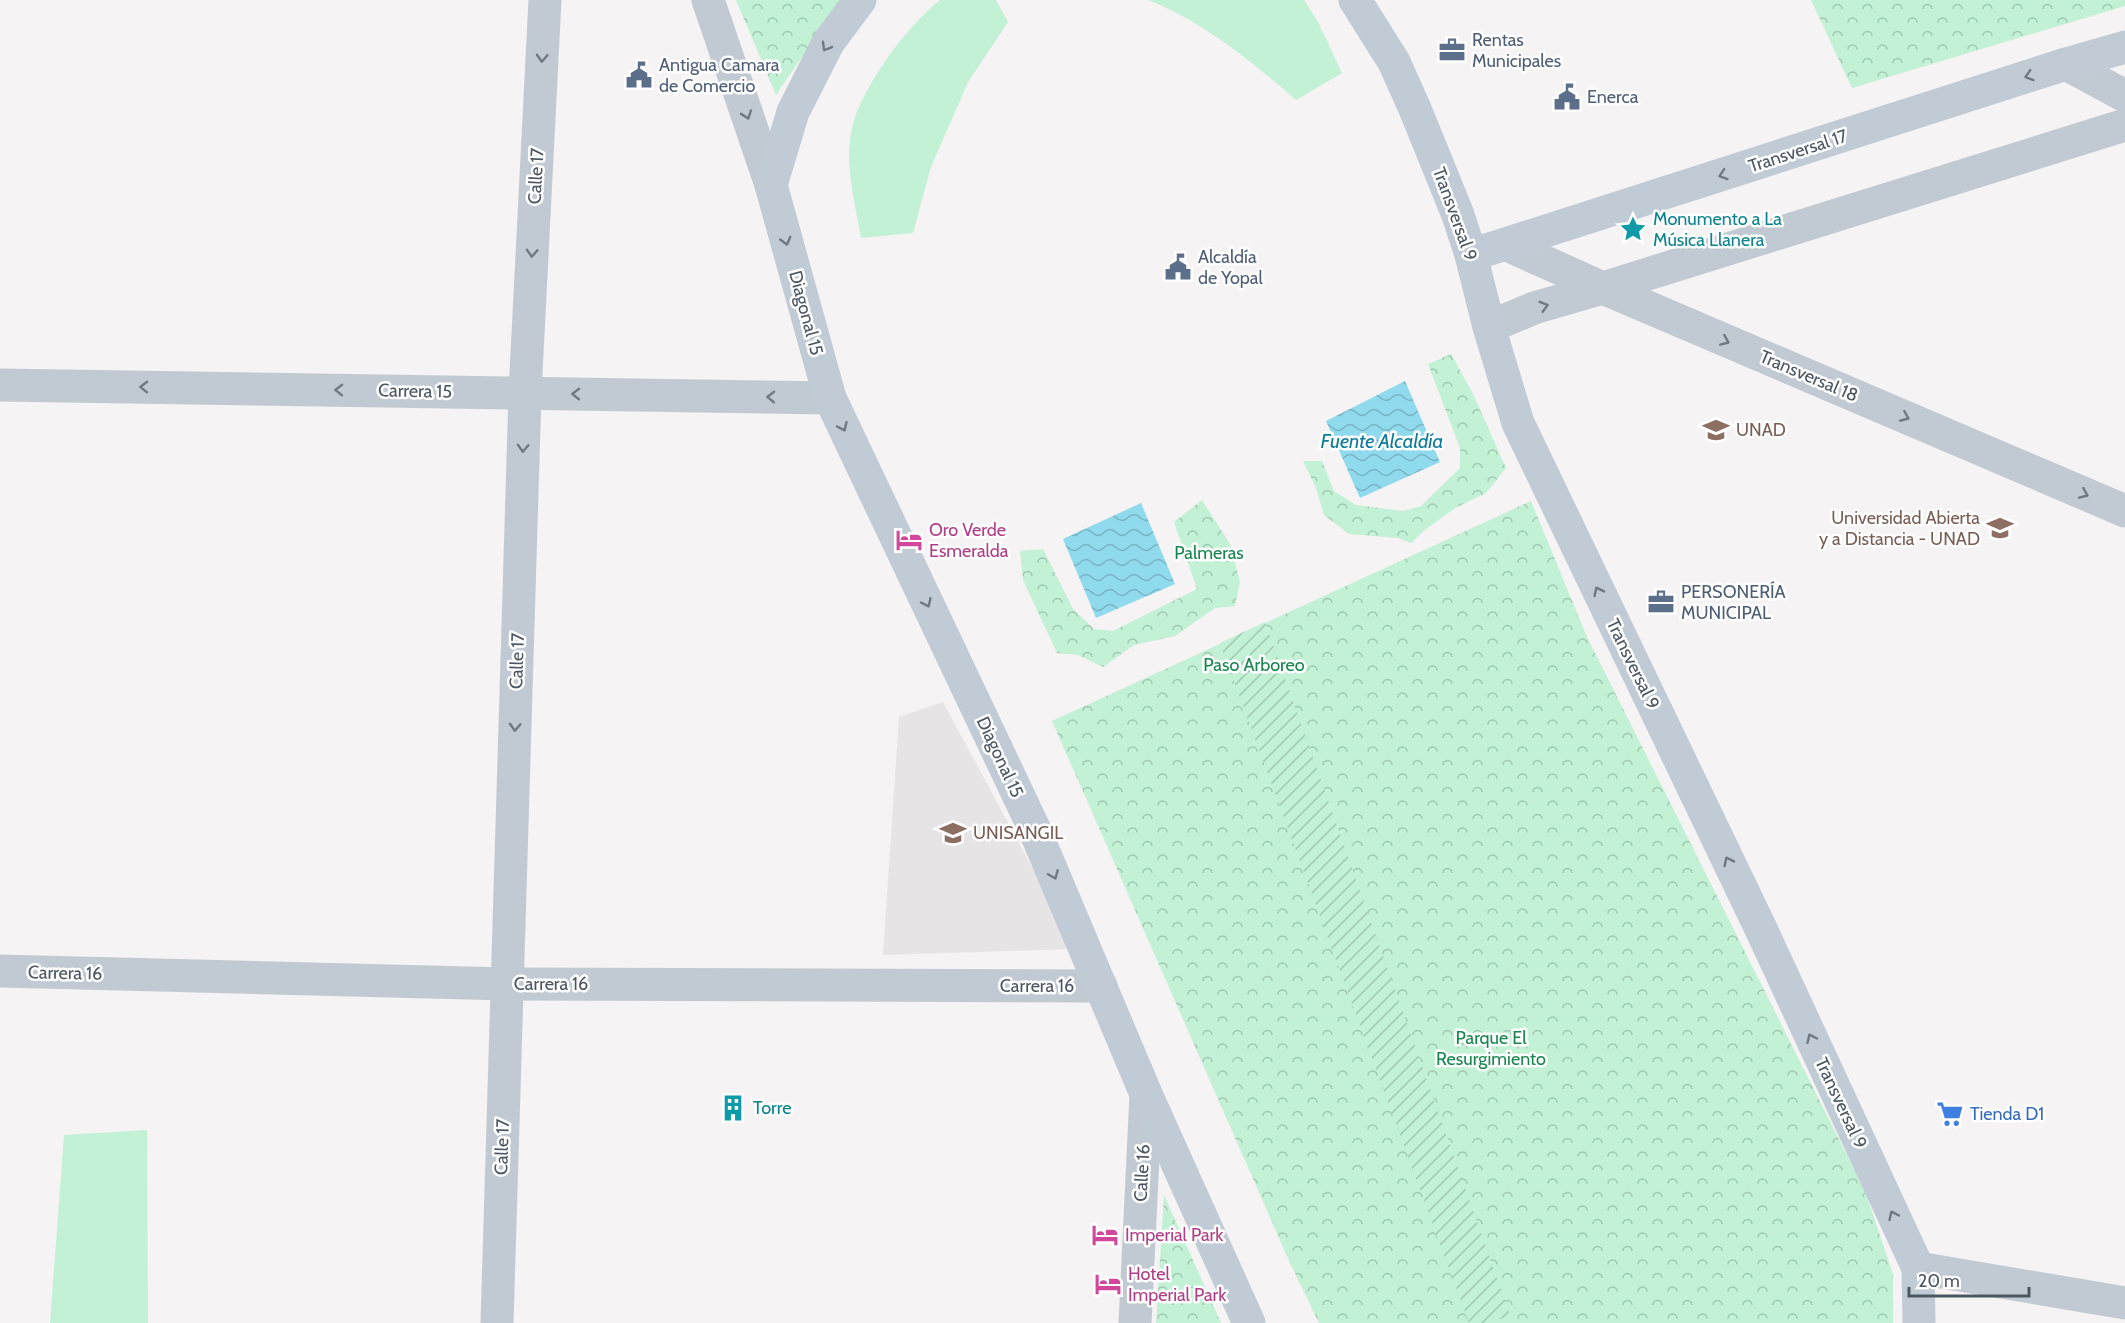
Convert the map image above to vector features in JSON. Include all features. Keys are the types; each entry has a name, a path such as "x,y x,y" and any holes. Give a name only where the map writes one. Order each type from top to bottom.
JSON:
{"street":[{"name":"Calle 17","path":"496,1323 525,393 545,0"},
{"path":"708,0 771,185"},
{"path":"771,185 793,112 828,43 860,0"},
{"name":"Transversal 9","path":"1355,0 1394,63 1458,215 1518,423 1761,929 1918,1268 1919,1323"},
{"name":"Transversal 17","path":"1471,255 2125,47"},
{"path":"2066,64 2125,96"},
{"path":"1489,327 1534,308 2125,125"},
{"name":"Diagonal 15","path":"771,185 830,398 1033,826 1146,1094 1249,1323"},
{"name":"Transversal 18","path":"1507,245 2125,511"},
{"name":"Carrera 15","path":"0,385 830,398"},
{"name":"Carrera 16","path":"0,971 507,984 1101,986"},
{"name":"Calle 16","path":"1135,1323 1146,1094"},
{"path":"1918,1268 2125,1303"}],"shaded area":[{"name":"UNISANGIL","path":"943,702 1076,949 883,955 899,717"}],"green space":[{"path":"736,0 841,0 776,95"},
{"path":"940,0 996,0 1008,22 968,82 931,167 913,233 861,238 851,183 849,155 852,128 857,112 887,58 914,25"},
{"path":"1148,0 1304,0 1318,22 1342,73 1296,100 1262,71 1208,31"},
{"path":"1811,0 2125,0 2125,6 1852,88"},
{"path":"1451,354 1473,394 1506,468 1486,493 1457,507 1411,543 1398,538 1349,534 1324,515 1316,488 1303,461 1322,461 1334,491 1356,505 1403,511 1421,506 1460,468 1460,448 1428,364"},
{"name":"Palmeras","path":"1202,500 1230,544 1240,582 1235,606 1215,608 1175,636 1134,645 1103,667 1078,655 1057,653 1023,580 1020,551 1043,549 1073,609 1094,629 1113,631 1197,589 1174,522"},
{"name":"Parque El Resurgimiento","path":"1531,501 1587,637 1865,1191 1893,1274 1893,1323 1319,1323 1290,1263 1052,721"},
{"name":"Paso Arboreo","path":"1265,622 1510,1315 1491,1323 1469,1323 1220,643"},
{"path":"147,1130 148,1323 50,1323 64,1135"},
{"path":"1164,1195 1221,1323 1156,1323"}],"water":[{"name":"Fuente Alcaldía","path":"1405,381 1440,462 1360,498 1326,421"},
{"path":"1141,503 1175,584 1096,618 1063,539"}],"place":[{"name":"Rentas Municipales","path":"1452,50"},
{"name":"Antigua Camara de Comercio","path":"639,75"},
{"name":"Enerca","path":"1567,97"},
{"name":"Monumento a La Música Llanera","path":"1633,229"},
{"name":"Alcaldía de Yopal","path":"1178,267"},
{"name":"UNAD","path":"1716,430"},
{"name":"Universidad Abierta y a Distancia - UNAD","path":"2000,528"},
{"name":"Oro Verde Esmeralda","path":"909,540"},
{"name":"PERSONERÍA MUNICIPAL","path":"1661,602"},
{"name":"UNISANGIL","path":"953,833"},
{"name":"Torre","path":"733,1108"},
{"name":"Tienda D1","path":"1950,1114"},
{"name":"Imperial Park","path":"1105,1235"},
{"name":"Hotel Imperial Park","path":"1108,1284"}]}
